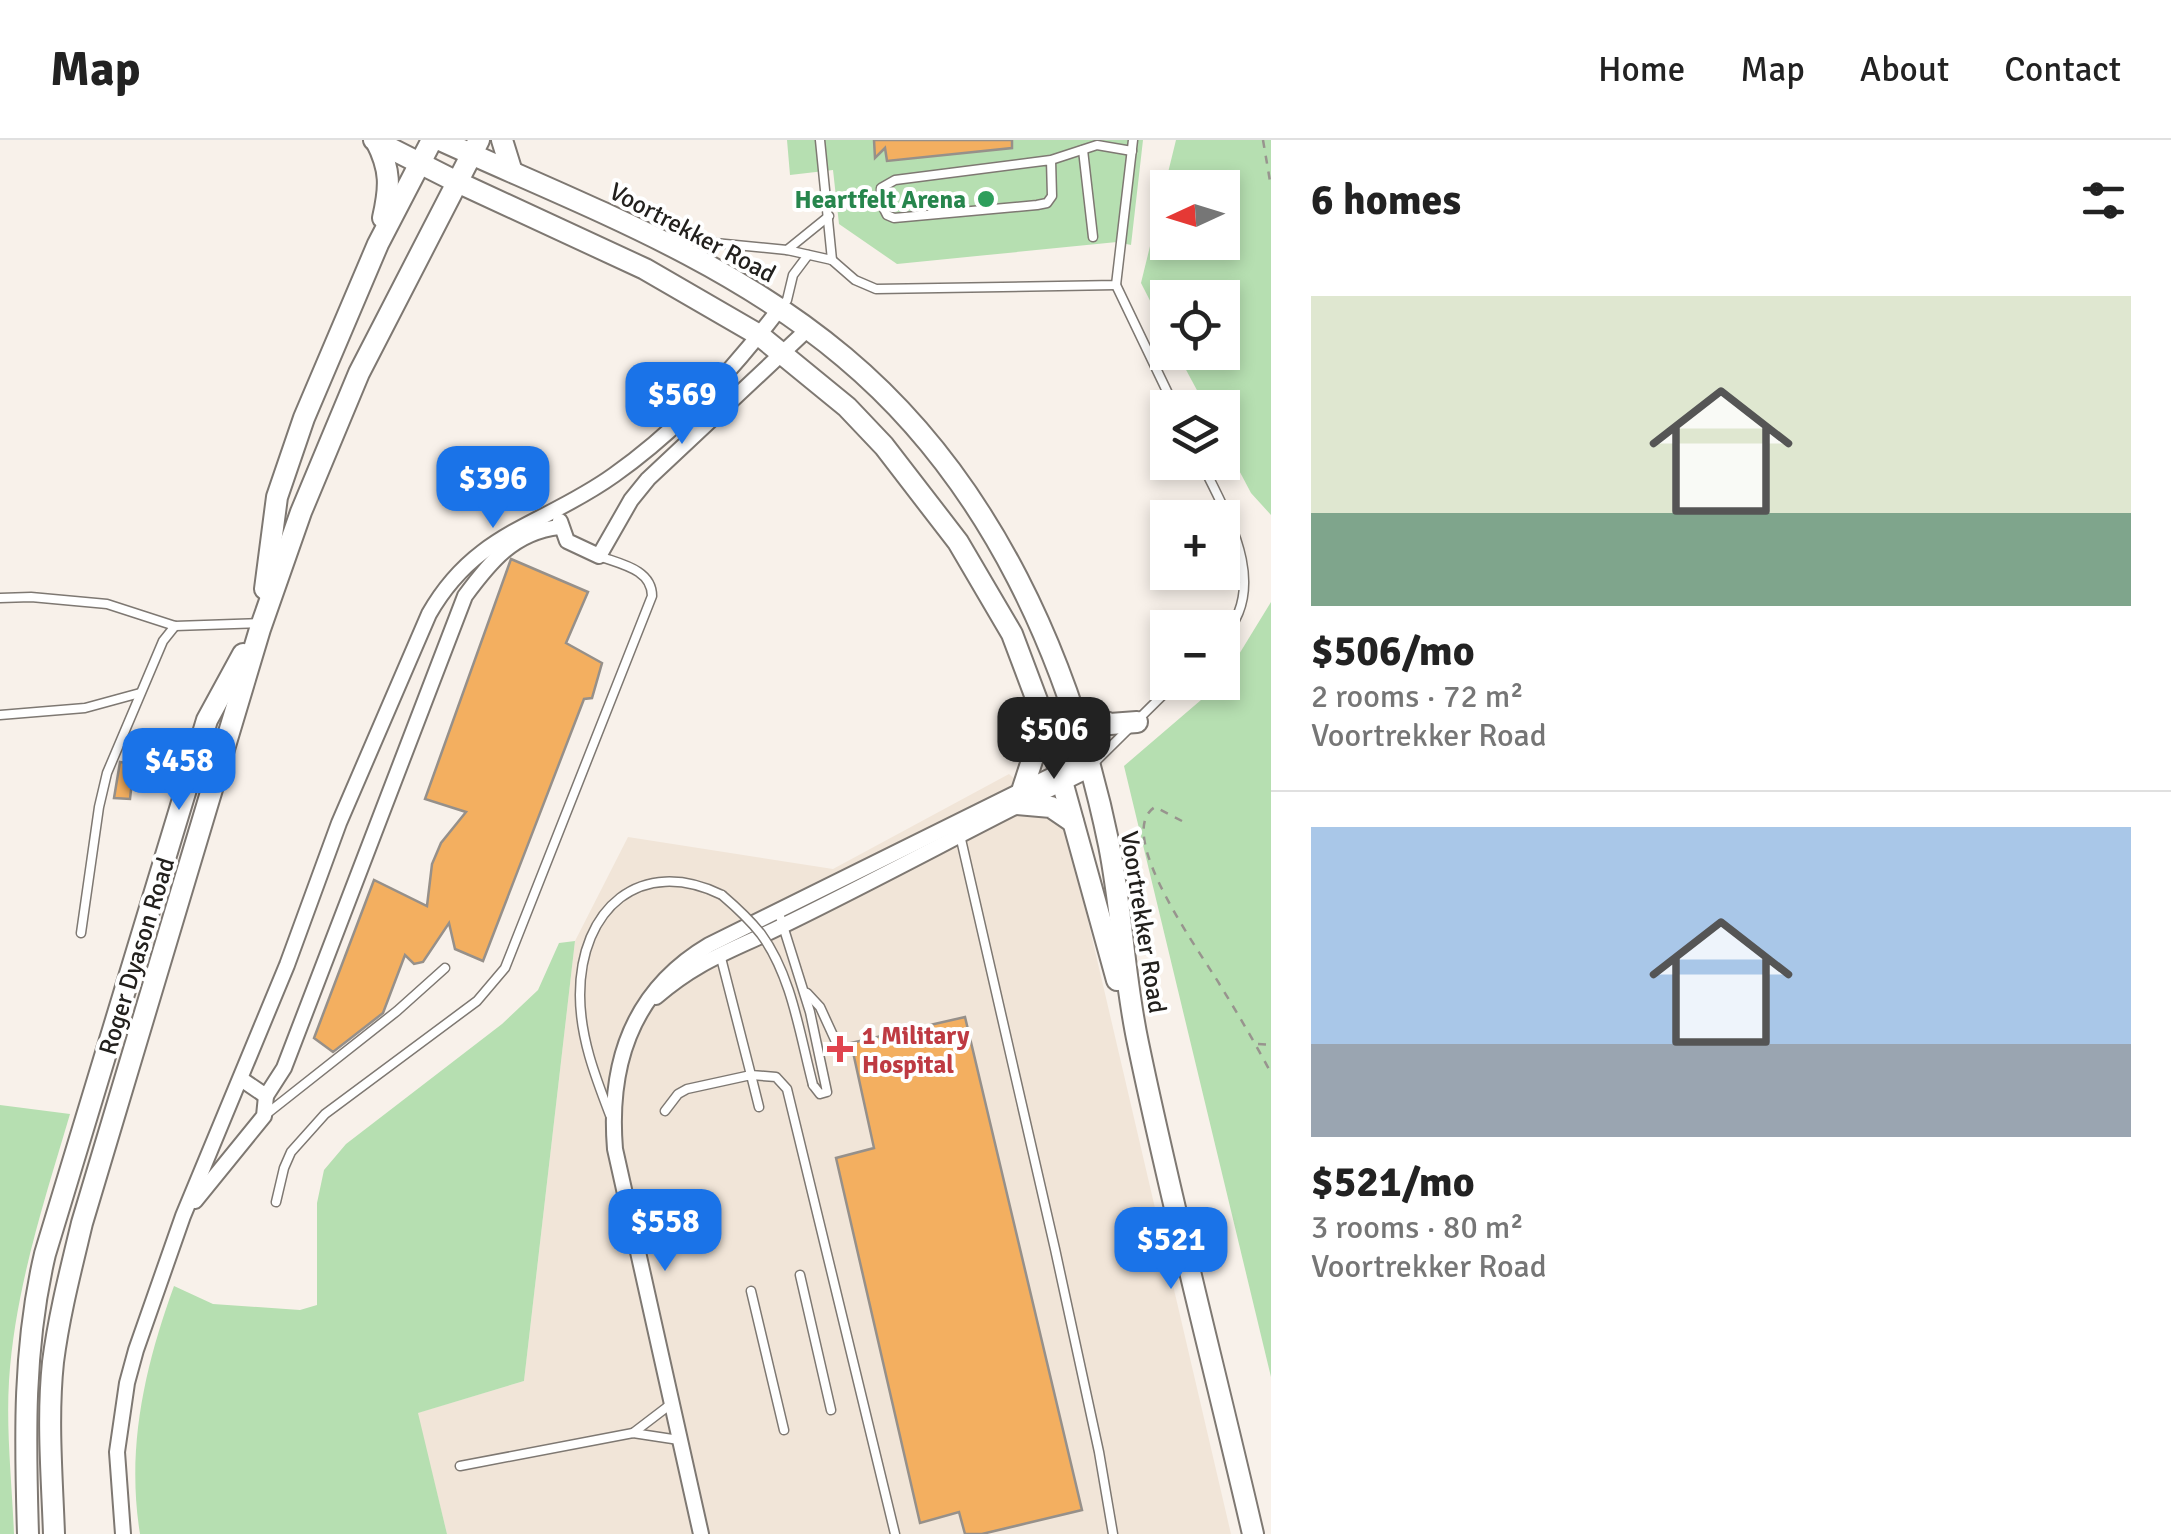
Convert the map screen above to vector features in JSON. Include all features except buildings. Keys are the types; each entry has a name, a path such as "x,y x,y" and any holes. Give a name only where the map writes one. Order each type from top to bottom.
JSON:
{"main road":[{"name":"Voortrekker Road","path":"375,140 646,269 759,336 847,408 924,494 958,542 1012,634 1041,711 1116,978 1137,1038"},
{"path":"375,140 389,168 390,179 378,244"},
{"name":"Roger Dyason Road","path":"28,1534 24,1399 34,1301 45,1254 207,720 260,623 277,497 310,402 378,244 432,140"},
{"name":"Voortrekker Road","path":"440,140 475,147 511,169 656,236 780,308 847,359 916,428 959,482 1006,556 1058,666 1091,762 1109,846 1137,1038 1253,1534"},
{"path":"502,140 511,169"},
{"name":"Roger Dyason Road","path":"54,1534 50,1423 60,1316 82,1223 260,629 301,512 358,373 475,147"},
{"path":"1074,709 1110,724 1137,722"},
{"path":"1041,711 1041,733 1019,796 1051,806 1073,822"}],"street":[{"path":"123,1534 117,1452 136,1350 183,1216 339,823 429,614 446,584 481,552 512,532 560,510 648,448 714,386 780,308"},
{"path":"560,510 559,527 572,545 598,556 648,479 808,329"},
{"path":"183,1216 264,1116 266,1096 284,1068 465,596 493,559 514,542 537,531 559,527"},
{"path":"446,584 465,596"},
{"path":"701,1534 620,1174 613,1124 619,1070 641,1011 666,975 1091,762"},
{"path":"241,1078 266,1096"}],"lane":[{"path":"820,140 832,260"},
{"path":"1134,140 1116,286 1166,390"},
{"path":"1051,160 1052,196 1037,205 894,218 887,216 881,203 881,188 886,182 1051,160 1097,142 1132,151"},
{"path":"1083,150 1093,237"},
{"path":"787,250 830,216"},
{"path":"656,236 787,250 832,260 854,280 876,289 1116,286"},
{"path":"780,308 787,300 793,275 808,255"},
{"path":"1210,480 1245,563 1246,588 1240,612"},
{"path":"276,1202 284,1168 301,1138 325,1114 477,1000 505,968 652,596 652,586 644,575 598,556"},
{"path":"0,598 107,604 176,626 260,623"},
{"path":"81,933 102,790 140,693 176,626"},
{"path":"0,715 86,708 140,693"},
{"path":"1091,762 1158,700"},
{"path":"958,828 1055,1249 1113,1534"},
{"path":"613,1124 590,1060 580,1009 582,966 596,926 619,899 648,883 683,880 722,895 754,925 769,946 786,987 813,1085 820,1094 827,1092 804,990 781,918"},
{"path":"717,948 759,1107"},
{"path":"264,1116 398,1011 445,968"},
{"path":"804,990 820,1007 837,1044"},
{"path":"666,1111 678,1094 687,1089 752,1075 776,1077 787,1089 895,1534"},
{"path":"800,1276 831,1410"},
{"path":"751,1290 784,1430"},
{"path":"633,1433 671,1404"},
{"path":"460,1466 633,1433 679,1440"}],"path":[{"path":"1263,140 1271,187"},
{"path":"1182,821 1165,810 1150,809 1143,836 1147,848 1180,925 1271,1073"},
{"path":"1255,1044 1271,1045"}],"shaded area":[{"name":"1 Military Hospital","path":"1009,774 1065,822 1231,1534 447,1534 417,1413 524,1381 575,941 628,837 833,869"}],"green space":[{"name":"Heartfelt Arena","path":"787,140 1143,140 1131,245 1117,242 897,264 839,224 833,170 790,175"},
{"path":"1176,140 1271,140 1271,515 1251,493 1240,472 1240,390 1197,390 1186,370 1240,370 1240,280 1150,280 1150,301 1141,283 1150,246 1150,260 1240,260 1240,170 1169,170"},
{"path":"1271,602 1271,1377 1124,766 1201,700 1240,700 1240,653"},
{"path":"575,941 524,1381 418,1413 447,1534 140,1534 135,1470 141,1408 154,1346 174,1286 213,1304 300,1310 317,1305 317,1203 324,1170 346,1144 502,1024 538,990 559,943"},
{"path":"0,1105 70,1114 32,1246 12,1347 8,1419 14,1534 0,1534"}],"place":[{"name":"Heartfelt Arena","path":"986,199"},
{"name":"1 Military Hospital","path":"840,1049"}]}
